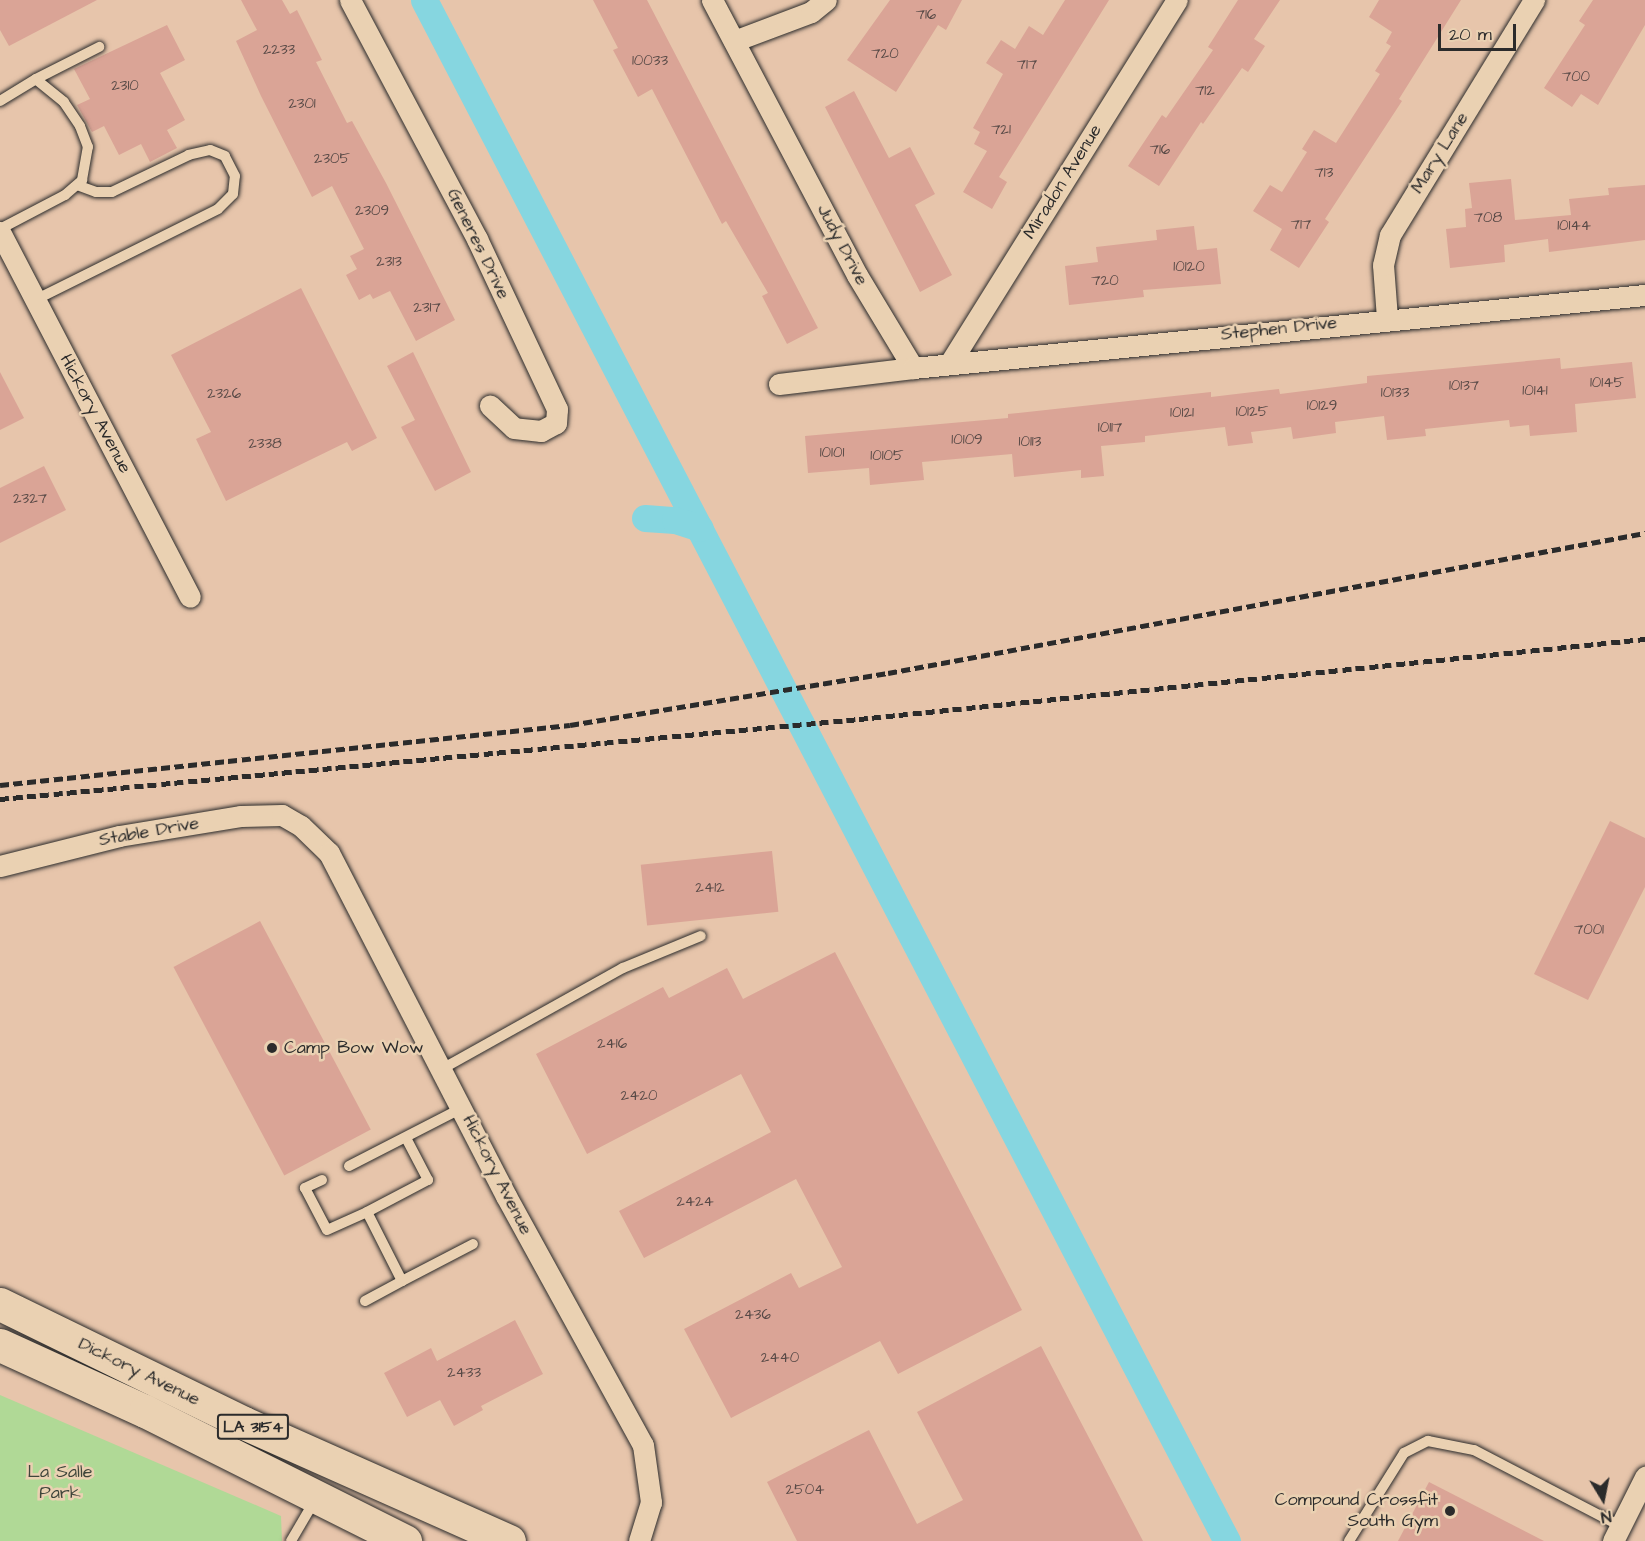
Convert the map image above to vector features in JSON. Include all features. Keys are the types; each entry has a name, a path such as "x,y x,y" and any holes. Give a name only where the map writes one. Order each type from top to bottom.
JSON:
{"main road":[{"name":"Dickory Avenue","path":"0,1304 244,1423 509,1541"},
{"name":"Dickory Avenue","path":"0,1345 405,1541"}],"street":[{"name":"Generes Drive","path":"350,0 477,239 557,409 556,423 541,431 514,428 490,406"},
{"name":"Judy Drive","path":"712,0 857,275 913,368"},
{"path":"734,40 811,12 826,0"},
{"name":"Miradon Avenue","path":"950,363 1177,0"},
{"name":"Mary Lane","path":"1387,318 1383,265 1389,235 1534,0"},
{"name":"Hickory Avenue","path":"0,231 190,597"},
{"name":"Stephen Drive","path":"913,368 1387,318 1645,295"},
{"path":"779,384 913,368"},
{"name":"Stable Drive","path":"0,866 119,836 241,816 282,815 298,825"},
{"name":"Hickory Avenue","path":"298,825 329,853 462,1108 643,1445 651,1502 639,1541"},
{"path":"1617,1534 1645,1477"}],"lane":[{"path":"0,101 36,79 99,47"},
{"path":"0,231 77,185 89,159 85,139 64,102 36,79"},
{"path":"35,300 218,209 233,194 235,176 225,156 210,150 189,155 112,192 96,192 77,185"},
{"path":"442,1070 623,968 701,936"},
{"path":"349,1166 462,1108"},
{"path":"322,1180 305,1188 327,1230 428,1180 406,1138"},
{"path":"367,1212 402,1281"},
{"path":"365,1301 473,1244"},
{"path":"1349,1541 1404,1453 1428,1441 1474,1450 1617,1534"},
{"path":"291,1541 316,1497"}],"green space":[{"name":"La Salle Park","path":"0,1395 281,1516 282,1541 0,1541"}],"building":[{"path":"0,0 97,0 9,46 0,30"},
{"path":"241,0 282,0 290,14 297,10 322,60 316,62 347,123 352,121 386,183 455,320 416,341 390,291 373,299 370,294 359,300 346,275 357,269 350,256 364,249 332,186 312,197 261,96 236,41 257,30"},
{"path":"593,0 647,0 818,328 787,344 762,296 768,293 726,221 722,224 652,89 638,97 613,50 618,48"},
{"path":"890,0 962,0 946,30 938,25 896,92 847,60"},
{"path":"1065,0 1109,0 999,177 1007,182 992,209 963,192 987,151 974,144 980,132 973,128 1003,74 986,63 1001,40 1015,49 1029,26 1043,35"},
{"path":"1238,0 1280,0 1254,39 1265,46 1248,72 1242,68 1203,124 1201,122 1159,186 1128,166 1162,115 1166,118 1213,50 1208,47"},
{"path":"1379,0 1461,0 1399,99 1402,101 1325,219 1329,222 1299,268 1270,250 1282,229 1253,211 1270,185 1282,192 1307,152 1302,149 1314,130 1336,143 1380,74 1375,71 1391,46 1386,43 1392,32 1369,17"},
{"path":"1593,0 1645,0 1645,25 1598,105 1581,94 1572,107 1544,88 1585,25 1579,21"},
{"path":"167,25 185,60 160,73 185,120 167,130 177,148 150,162 141,144 119,155 104,126 92,132 77,105 90,99 74,69"},
{"path":"854,91 889,158 910,147 935,194 915,205 952,275 920,292 825,107"},
{"path":"1511,179 1515,220 1571,215 1569,199 1609,195 1608,188 1645,185 1645,240 1549,252 1548,239 1504,245 1505,262 1450,268 1446,229 1466,227 1465,209 1472,208 1469,183"},
{"path":"1194,226 1197,250 1217,248 1221,284 1143,290 1144,297 1069,305 1065,266 1098,262 1096,247 1157,240 1156,230"},
{"path":"301,288 377,438 352,451 347,442 226,501 196,439 211,432 171,355"},
{"path":"413,352 471,472 435,491 401,427 415,420 387,366"},
{"path":"1560,358 1561,369 1632,362 1636,398 1575,404 1577,432 1530,436 1529,425 1510,427 1509,420 1425,429 1426,436 1387,440 1384,416 1335,422 1336,433 1293,439 1291,427 1251,432 1253,443 1228,446 1225,427 1145,436 1145,442 1101,446 1104,476 1081,478 1081,470 1014,477 1012,454 922,462 924,480 870,485 869,468 808,473 805,436 1008,418 1008,414 1211,392 1211,397 1279,389 1280,394 1367,383 1367,376"},
{"path":"0,372 24,418 0,430"},
{"path":"44,466 66,510 0,543 0,488"},
{"path":"1610,821 1645,838 1645,887 1588,1000 1534,974"},
{"path":"772,851 778,912 647,925 641,865"},
{"name":"Camp Bow Wow","path":"260,921 371,1129 284,1175 173,967"},
{"path":"835,952 1022,1310 898,1374 880,1341 731,1418 684,1329 791,1273 799,1288 842,1267 796,1179 644,1258 619,1211 771,1132 741,1074 587,1154 536,1054 663,987 669,998 727,968 743,999"},
{"path":"515,1320 543,1374 481,1406 483,1410 454,1426 440,1400 407,1417 384,1373 431,1348 437,1361"},
{"path":"1041,1346 1143,1541 797,1541 767,1482 869,1430 917,1524 963,1500 917,1412"},
{"name":"Compound Crossfit South Gym","path":"1429,1482 1544,1541 1398,1541"}],"waterway":[{"path":"424,0 1227,1541"},
{"path":"645,518 675,520 700,528"}],"railway":[{"path":"0,785 570,725 888,673 1645,533"},
{"path":"0,799 859,719 1645,639"}],"place":[{"name":"Camp Bow Wow","path":"272,1048"},
{"name":"Compound Crossfit South Gym","path":"1450,1511"}]}
